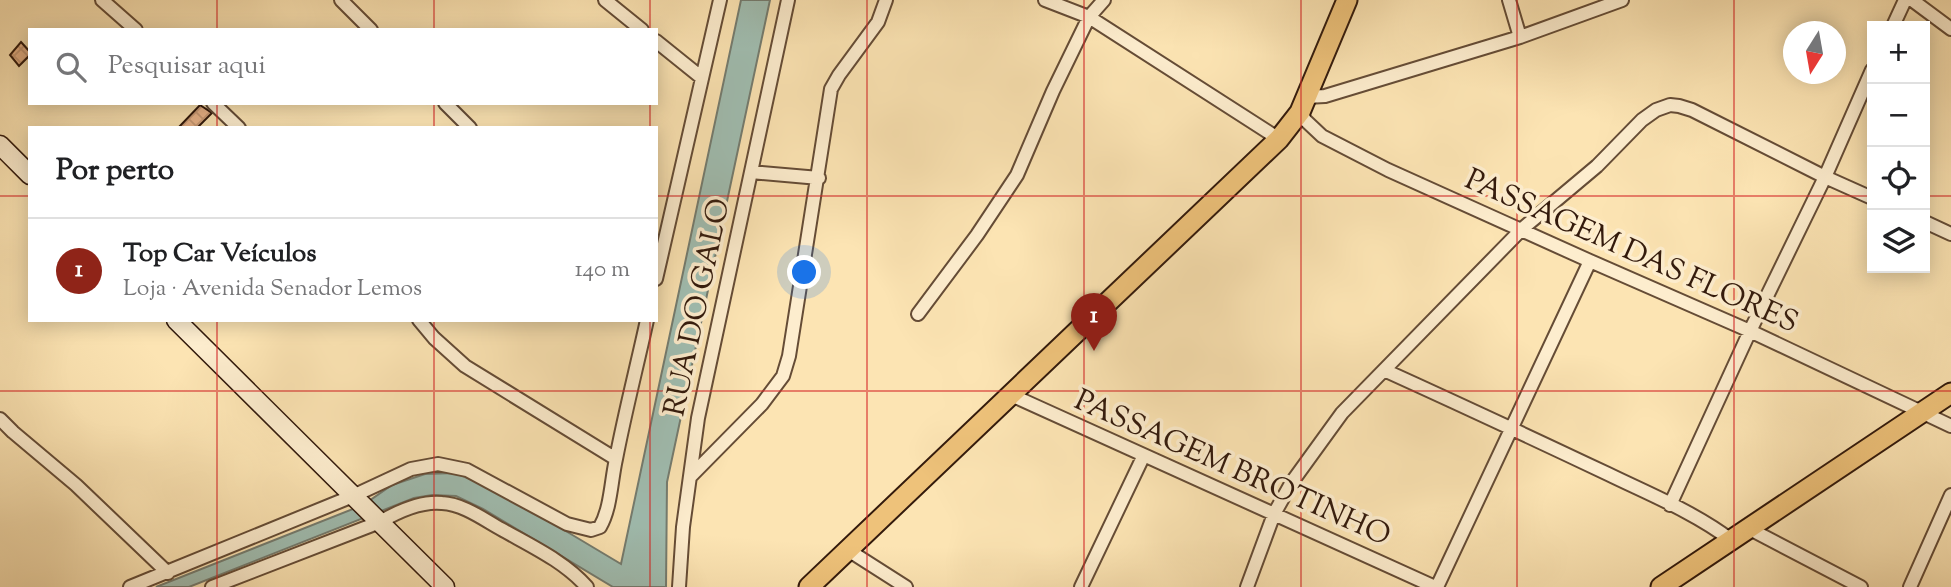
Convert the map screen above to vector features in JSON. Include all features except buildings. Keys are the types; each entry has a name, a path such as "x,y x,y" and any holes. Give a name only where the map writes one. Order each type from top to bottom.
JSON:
{"main road":[{"path":"809,587 1279,139 1303,104 1347,0"},
{"path":"0,145 28,173"},
{"path":"178,322 445,587"},
{"path":"1661,587 1951,393"}],"street":[{"path":"102,0 134,28"},
{"path":"341,0 369,28"},
{"path":"605,0 640,28"},
{"path":"658,270 720,0"},
{"name":"RUA DO GALO","path":"679,587 683,527 698,418 788,0"},
{"path":"691,476 762,404 783,376 789,356 831,89 878,22 886,0"},
{"path":"1045,0 1089,17 1279,139"},
{"path":"1089,17 1090,0"},
{"path":"918,314 977,235 1017,175 1089,17 1104,0"},
{"path":"1508,0 1520,37"},
{"path":"1303,104 1520,37 1622,0"},
{"path":"1894,21 1905,0"},
{"path":"1912,0 1951,29"},
{"path":"658,43 702,78"},
{"path":"1670,505 1825,177 1867,81"},
{"name":"PASSAGEM DAS FLORES","path":"1303,104 1313,129 1334,144 1750,331 1951,426"},
{"path":"215,105 237,126"},
{"path":"447,105 468,126"},
{"path":"1247,587 1274,514 1292,482 1342,413 1522,229 1597,166 1642,120 1656,110 1670,105 1692,110 1867,196"},
{"path":"751,172 818,178"},
{"path":"1930,224 1951,234"},
{"path":"1436,587 1590,261"},
{"path":"421,322 465,366 616,459"},
{"path":"130,587 358,500 411,469 438,464 467,470 567,524 591,530 600,527 604,520 647,322"},
{"path":"1384,370 1670,505 1731,540"},
{"name":"PASSAGEM BROTINHO","path":"1009,394 1143,457 1436,587"},
{"path":"0,419 76,485 168,573"},
{"path":"1081,587 1143,457"},
{"path":"1909,587 1951,495"},
{"path":"217,586 378,520 424,504 438,502 462,507 556,561 587,587"},
{"path":"1748,528 1861,587"},
{"path":"848,550 906,587"}],"shaded area":[{"path":"741,0 770,0 667,482 666,587 613,587 483,509 456,496 432,495 414,498 189,587 156,587 363,505 392,485 425,474 455,473 476,481 621,564"}],"place":[{"name":"Top Car Veículos","path":"1094,351"}]}
